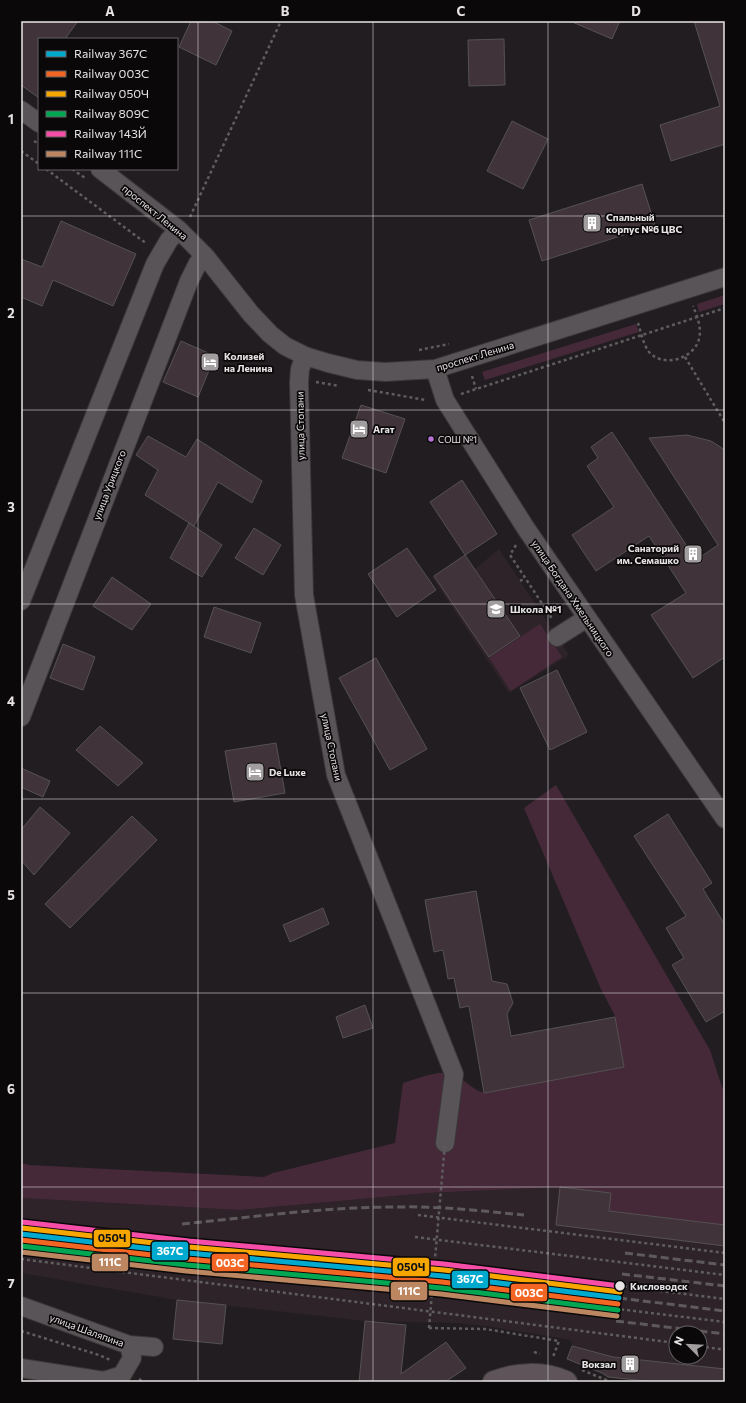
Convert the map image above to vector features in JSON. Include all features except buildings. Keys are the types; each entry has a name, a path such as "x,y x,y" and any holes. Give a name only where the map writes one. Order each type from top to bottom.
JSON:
{"main road":[{"path":"494,1382 507,1377 535,1374 560,1379 566,1382"}],"street":[{"path":"21,110 38,122"},
{"name":"проспект Ленина","path":"102,170 184,224 205,256 251,314 270,334 285,346 305,356 357,370 385,372 435,369 725,277"},
{"path":"21,601 155,264 169,240 184,224"},
{"name":"улица Урицкого","path":"21,717 189,281 198,263 205,256"},
{"name":"улица Стопани","path":"305,356 300,369 304,595 333,759 336,775 454,1074 445,1143"},
{"name":"улица Богдана Хмельницкого","path":"435,369 448,405 525,528 725,819"},
{"path":"560,635 587,618"},
{"name":"улица Шаляпина","path":"21,1306 129,1345 154,1347"},
{"path":"21,1368 104,1381 122,1375 132,1358 129,1345"}],"path":[{"path":"184,224 281,21"},
{"path":"21,150 38,163"},
{"path":"47,170 149,245"},
{"path":"636,317 649,352 654,357 663,360 673,360 685,357 693,350 699,339 700,327 691,300"},
{"path":"457,396 725,308"},
{"path":"414,352 455,343"},
{"path":"685,357 725,423"},
{"path":"312,382 343,386"},
{"path":"366,390 428,400"},
{"path":"510,555 560,635"},
{"path":"520,581 525,578"},
{"path":"445,1143 429,1328 485,1329 559,1341 552,1359"},
{"path":"418,1215 725,1253"},
{"path":"415,1237 725,1275"},
{"path":"362,1254 725,1299"},
{"path":"21,1259 668,1342"},
{"path":"371,1279 725,1322"},
{"path":"21,1331 99,1355 126,1368 144,1382"},
{"path":"708,1347 725,1350"}],"shaded area":[{"path":"725,295 725,304 699,312 697,304"},
{"path":"636,324 639,332 485,380 482,372"},
{"name":"Школа №1","path":"499,549 569,655 509,693 432,577 465,555 475,569"},
{"path":"540,624 562,657 511,691 489,658"},
{"path":"556,785 710,1050 725,1093 725,1225 609,1211 611,1193 560,1187 427,1193 240,1210 21,1198 21,1163 29,1165 264,1177 273,1173 395,1143 403,1083 422,1077 436,1073 450,1073 459,1077 476,1090 484,1093 624,1067 615,1016 600,987 524,808"},
{"path":"560,1187 556,1225 725,1246 725,1369 688,1365 708,1365 708,1325 668,1325 668,1363 613,1357 572,1346 571,1340 486,1326 458,1323 365,1321 177,1300 21,1273 21,1198 240,1210 427,1193"}],"railway":[{"path":"182,1224 289,1213 370,1207 445,1208 524,1215"},
{"path":"625,1253 725,1265"},
{"path":"622,1274 725,1286"},
{"path":"619,1298 725,1311"},
{"path":"616,1321 725,1334"}],"rail line":[{"name":"143Й","path":"22,1222 189,1241 444,1264 620,1286"},
{"name":"050Ч","path":"22,1228 189,1247 444,1270 620,1292"},
{"name":"367С","path":"21,1234 188,1253 443,1276 619,1298"},
{"name":"003С","path":"21,1240 187,1259 442,1282 618,1304"},
{"name":"809С","path":"21,1246 187,1265 442,1288 618,1310"},
{"name":"111С","path":"21,1252 186,1271 441,1294 617,1316"}],"place":[{"name":"Спальный корпус №6 ЦВС","path":"592,223"},
{"name":"Колизей на Ленина","path":"210,362"},
{"name":"Агат","path":"359,429"},
{"name":"СОШ №1","path":"431,439"},
{"name":"Санаторий им. Семашко","path":"693,554"},
{"name":"Школа №1","path":"496,609"},
{"name":"De Luxe","path":"255,772"},
{"name":"Кисловодск","path":"620,1286"},
{"name":"Вокзал","path":"630,1364"}]}
